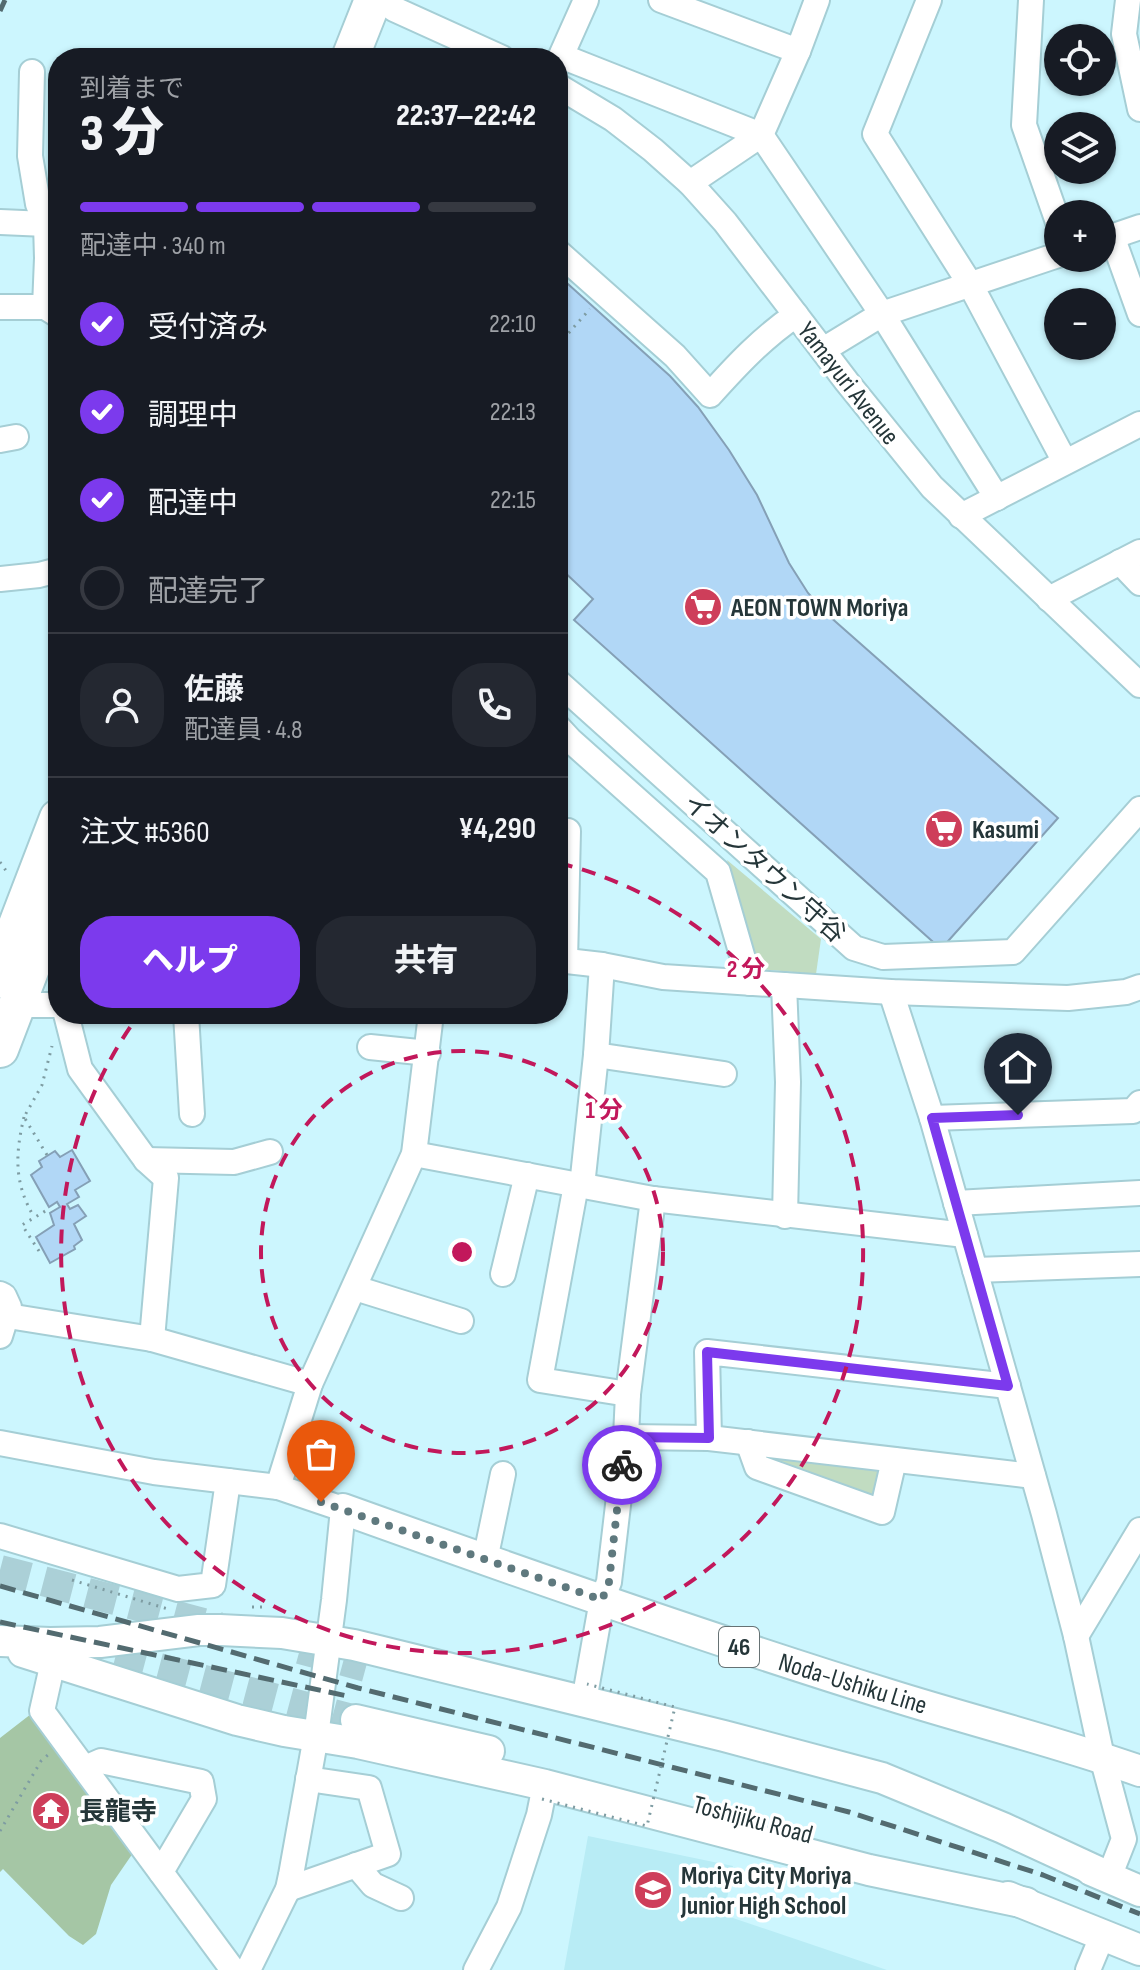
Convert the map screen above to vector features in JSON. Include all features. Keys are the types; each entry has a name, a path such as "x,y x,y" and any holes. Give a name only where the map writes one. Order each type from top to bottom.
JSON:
{"highway":[{"path":"357,48 387,2"},
{"path":"377,48 387,2"},
{"path":"32,996 48,886"},
{"path":"0,1049 32,996 48,936"}],"main road":[{"name":"Noda-Ushiku Line","path":"343,1509 720,1641 1140,1771"},
{"path":"0,1643 100,1642 209,1630 282,1633 586,1692 724,1736 882,1778 1003,1828 1109,1877"},
{"path":"0,1643 237,1720 358,1743 544,1792 869,1870 1026,1903"},
{"name":"Toshijiku Road","path":"366,1667 720,1754 879,1797 1000,1836 1140,1891"},
{"name":"Toshijiku Road","path":"356,1720 752,1818 866,1850 1026,1903 1140,1950"}],"street":[{"path":"565,48 586,0"},
{"path":"661,0 798,51"},
{"path":"690,183 761,135 817,0"},
{"path":"929,0 875,134 970,284 1065,462"},
{"path":"1031,0 1024,125 1050,200"},
{"path":"1128,0 1124,34 1140,109"},
{"path":"387,2 481,48"},
{"path":"568,59 761,135 882,314 997,498"},
{"path":"32,72 30,156 38,204 48,218"},
{"name":"Yamayuri Avenue","path":"568,92 613,119 690,183 725,222 901,451 961,516 1140,685"},
{"path":"0,222 48,223"},
{"path":"1116,235 1140,227"},
{"path":"48,251 48,271"},
{"path":"1116,259 1140,314"},
{"path":"823,350 882,314 1044,260"},
{"path":"568,261 675,356 710,395 746,356 796,315"},
{"path":"0,307 48,311"},
{"path":"961,516 1140,424"},
{"path":"1049,599 1130,557 1140,583"},
{"path":"0,579 48,573"},
{"name":"イオンタウン守谷","path":"568,691 854,948 883,957 1013,952 1140,809"},
{"path":"568,738 718,872 750,983"},
{"path":"568,961 663,977 891,992 1068,998 1126,992 1140,987"},
{"path":"602,965 596,1055 579,1186 540,1380 628,1394"},
{"path":"784,985 788,1082 785,1216"},
{"path":"891,992 932,1118 1076,1636 1102,1757 1124,1839 1109,1877"},
{"path":"32,996 48,1020"},
{"path":"50,1024 146,1160 166,1178 152,1339"},
{"path":"187,1024 192,1114"},
{"path":"278,1487 310,1384 414,1154 430,1024"},
{"path":"370,1047 428,1053"},
{"path":"596,1055 724,1074"},
{"path":"932,1118 1133,1111 1140,1103"},
{"path":"146,1160 234,1162 270,1152"},
{"path":"414,1154 653,1199 965,1235"},
{"path":"503,1274 527,1175"},
{"path":"956,1203 1140,1193"},
{"path":"586,1692 602,1600 609,1582 628,1394 653,1199"},
{"path":"975,1270 1140,1264"},
{"path":"355,1288 461,1321"},
{"path":"3,1315 152,1339 310,1384"},
{"path":"709,1438 707,1352 1008,1386"},
{"path":"626,1437 709,1438 1033,1476"},
{"path":"748,1442 757,1467 882,1512 894,1460"},
{"path":"0,1443 154,1472 278,1487 343,1509 316,1736 288,1889 248,1970"},
{"path":"485,1560 503,1474"},
{"path":"0,1536 178,1589 213,1585 228,1481"},
{"path":"1076,1636 1140,1530"},
{"path":"53,1662 42,1711 233,1970"},
{"path":"85,1768 101,1761 201,1782 204,1799 161,1872"},
{"path":"288,1889 388,1854 369,1788 308,1779"},
{"path":"476,1970 509,1907 544,1792"},
{"path":"356,1865 373,1885 401,1898"},
{"path":"1088,1970 1103,1934"}],"path":[{"path":"568,334 592,307"},
{"path":"32,996 53,1040 42,1085 24,1117 17,1151 22,1195 34,1217"},
{"path":"24,1117 47,1155"},
{"path":"39,1251 22,1225 47,1210"},
{"path":"544,1792 647,1826 675,1707 586,1692"},
{"path":"0,1831 41,1761 64,1740"}],"shaded area":[{"name":"Moriya City Moriya Junior High School","path":"588,1836 733,1866 724,1915 887,1970 564,1970"}],"green space":[{"path":"727,860 821,939 816,974 759,969"},
{"path":"748,1442 894,1460 882,1512 757,1467"},
{"path":"31,1714 133,1853 111,1885 96,1934 83,1945 69,1936 3,1869 0,1872 0,1738"}],"building":[{"name":"AEON TOWN Moriya","path":"568,284 670,376 698,407 757,495 789,563 808,593 828,615 1058,818 941,949 574,620 593,599 568,575"},
{"path":"72,1150 90,1181 75,1190 79,1197 67,1204 70,1209 78,1205 86,1216 74,1224 82,1240 74,1246 75,1249 50,1263 36,1237 54,1225 50,1213 60,1207 57,1202 49,1207 31,1175 42,1167 39,1161 55,1151 60,1157"}],"tunnel":[{"path":"0,1570 219,1627"},
{"path":"72,1645 356,1720"},
{"path":"300,1649 366,1667"}],"railway":[{"path":"0,11 5,0"},
{"path":"0,1586 358,1688 849,1812 1043,1875 1140,1914"},
{"path":"0,1622 352,1697"}],"way so far":[{"path":"321,1502 602,1600 609,1582 622,1465"}],"place":[{"name":"AEON TOWN Moriya","path":"703,607"},
{"name":"Kasumi","path":"944,829"},
{"name":"長龍寺","path":"51,1811"},
{"name":"Moriya City Moriya Junior High School","path":"653,1890"}],"route":[{"path":"622,1465 626,1437 709,1438 707,1352 1008,1386 932,1118 1018,1115"}]}
